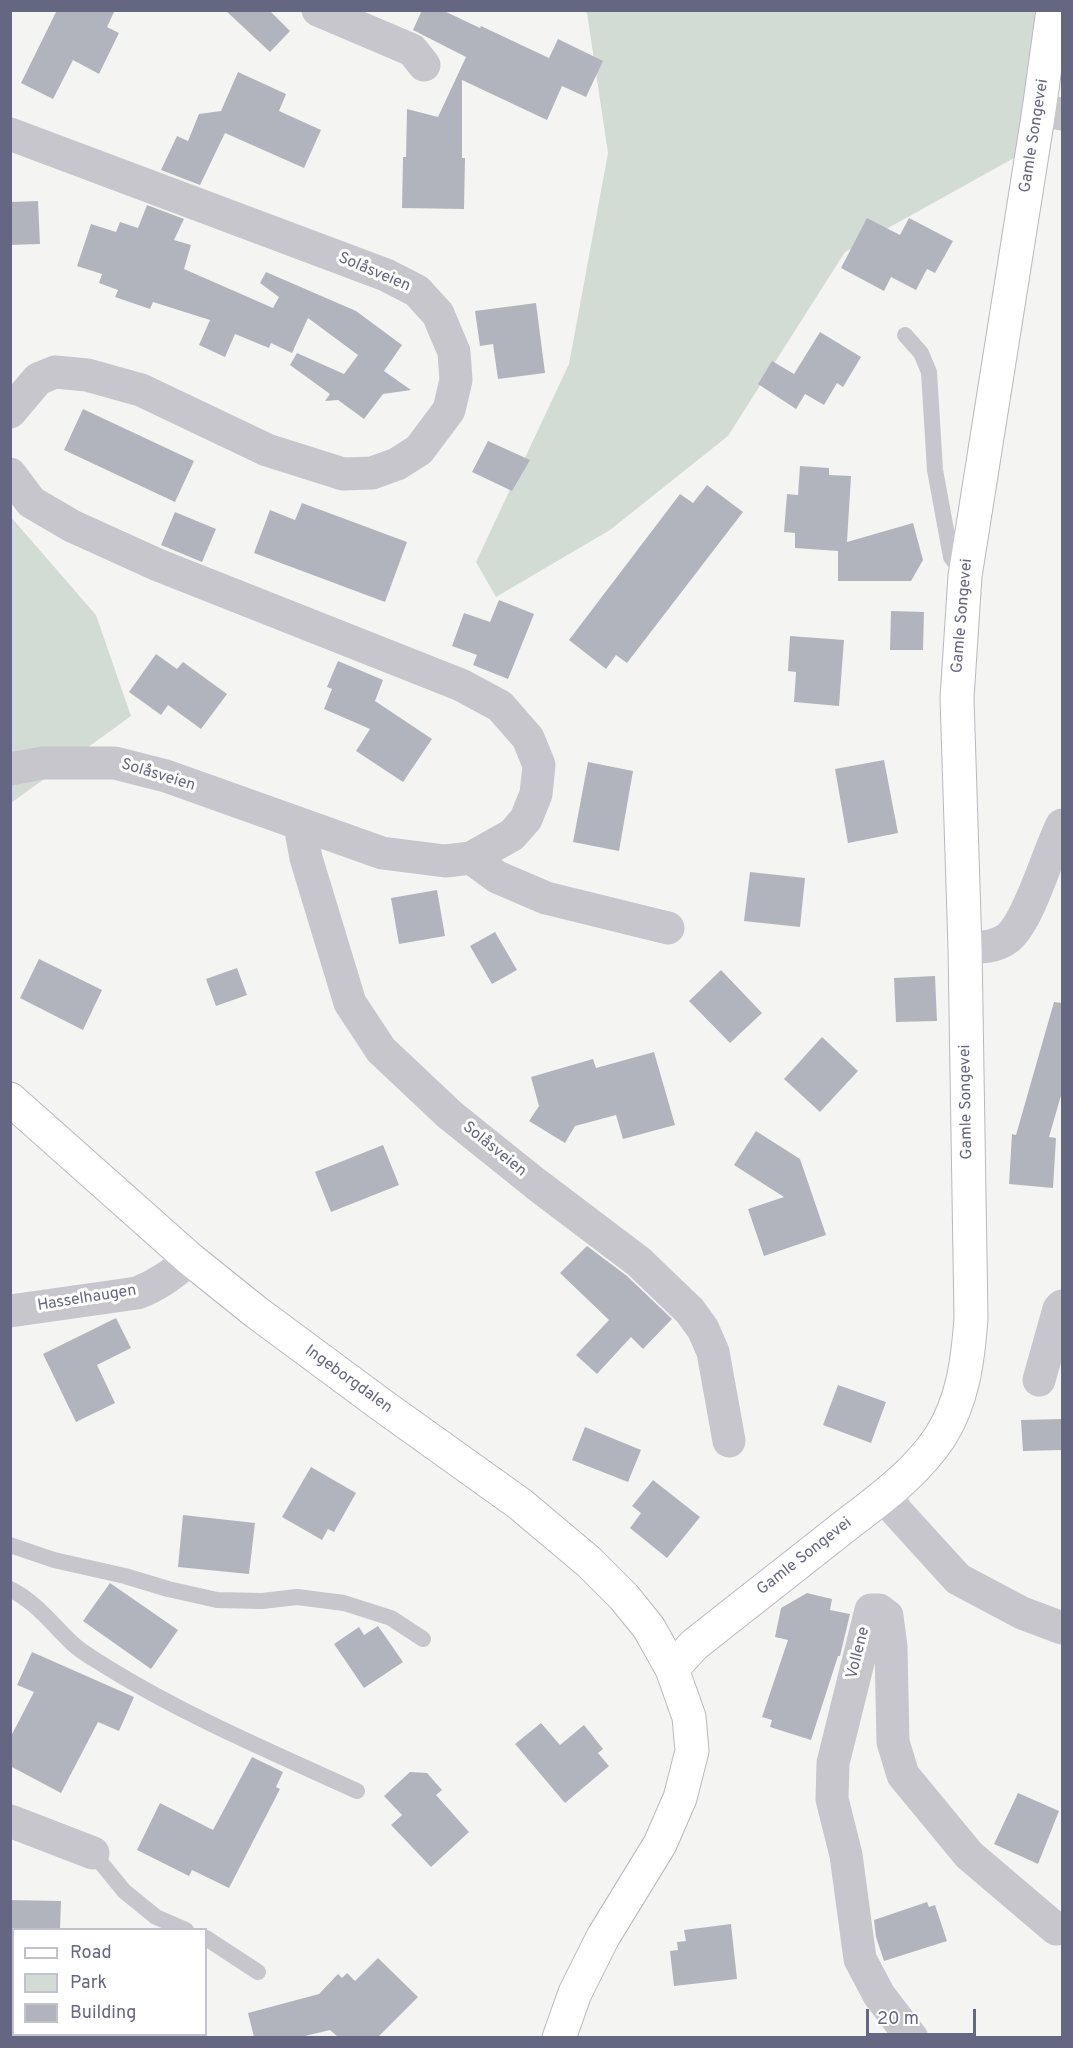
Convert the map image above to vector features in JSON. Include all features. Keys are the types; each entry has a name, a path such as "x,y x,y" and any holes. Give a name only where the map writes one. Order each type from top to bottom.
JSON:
{"main road":[{"name":"Gamle Songevei","path":"672,1669 718,1626 885,1495 920,1464 941,1436 958,1399 967,1366 971,1318 965,948 957,698 965,576 1051,112 1053,10"},
{"name":"Ingeborgdalen","path":"10,1099 190,1259 256,1312 382,1406 520,1504 590,1562 624,1597 649,1628 672,1669"},
{"path":"559,2037 574,1993 603,1937 660,1844 680,1798 692,1751 689,1718 672,1669"}],"street":[{"path":"318,10 412,50 424,65"},
{"name":"Solåsveien","path":"10,134 386,275 417,291 438,314 454,352 456,380 449,410 419,450 397,464 372,473 343,474 267,450 141,390 87,375 55,372 38,379 10,412"},
{"name":"Solåsveien","path":"10,474 31,502 72,526 158,565 461,685 500,706 528,738 539,765 536,794 526,819 512,835 471,858 445,861 382,853 166,776 115,763 43,763 10,769"},
{"name":"Solåsveien","path":"300,825 306,858 350,1003 381,1050 450,1115 639,1262 690,1311 703,1329 713,1352 729,1441"},
{"path":"965,948 991,947 1008,939 1021,923 1062,825"},
{"path":"471,858 497,877 546,898 668,928"},
{"name":"Hasselhaugen","path":"10,1311 137,1293 174,1274 190,1259"},
{"path":"1039,1380 1059,1309 1062,1306"},
{"path":"885,1495 958,1579 1022,1614 1062,1628"},
{"name":"Vollene","path":"912,2037 879,1995 860,1959 846,1855 832,1799 833,1763 871,1610 879,1610 887,1616 891,1647 893,1742 903,1775 969,1854 1056,1929"},
{"path":"10,1821 93,1853"}],"lane":[{"path":"905,335 921,353 929,372 935,470 951,557 965,576"},
{"path":"10,1545 54,1560 218,1600 262,1601 297,1597 344,1603 391,1618 423,1639"},
{"path":"10,1589 21,1594 46,1614 73,1645 112,1670 186,1712 357,1791"},
{"path":"93,1853 124,1891 156,1917 184,1928"},
{"path":"207,1939 258,1972"}],"green space":[{"path":"584,11 1062,11 1032,148 845,252 728,436 610,530 496,597 476,562 569,364 608,153 587,13"},
{"path":"10,516 96,615 131,716 11,803"}],"building":[{"path":"57,10 115,10 107,27 119,33 99,74 73,60 53,99 21,83"},
{"path":"225,10 269,10 290,31 270,52"},
{"path":"422,10 442,10 549,58 558,39 603,61 586,97 562,86 547,120 462,80 464,209 402,208 407,109 438,117 466,57 413,30"},
{"path":"238,72 286,94 279,111 321,130 304,168 225,133 200,185 161,170 177,136 188,141 199,114 221,111"},
{"path":"38,201 40,244 10,245 10,202"},
{"path":"147,205 184,219 174,240 191,245 184,269 273,308 279,297 260,283 266,272 356,311 402,345 384,371 411,390 383,394 364,419 338,400 325,401 330,394 290,365 297,353 344,374 358,355 308,318 292,353 271,343 269,348 235,334 225,357 199,345 210,320 153,302 150,309 115,297 118,290 99,283 102,274 77,266 91,224 116,232 120,222 138,228"},
{"path":"867,218 900,235 909,218 953,241 935,273 927,269 916,290 891,277 884,291 841,268"},
{"path":"536,303 545,373 498,379 493,344 480,346 475,311"},
{"path":"820,332 861,357 843,387 837,383 824,405 805,394 796,409 758,384 772,361 794,374"},
{"path":"83,409 194,461 175,502 64,450"},
{"path":"488,441 530,460 512,491 472,472"},
{"path":"800,466 829,468 829,475 851,476 847,542 913,523 923,560 911,581 838,581 838,551 795,548 795,533 784,532 787,494 798,495"},
{"path":"707,485 743,512 627,663 616,655 606,669 569,640 680,494 693,503"},
{"path":"302,503 407,542 385,602 254,553 270,510 295,520"},
{"path":"175,512 216,529 202,562 161,545"},
{"path":"499,600 534,614 508,679 473,665 477,655 452,646 464,613 490,622"},
{"path":"891,611 924,612 923,650 890,650"},
{"path":"790,636 844,640 839,706 794,702 796,672 788,671"},
{"path":"156,654 177,669 183,662 227,694 201,729 168,705 161,715 129,692"},
{"path":"338,661 383,680 375,701 432,739 403,782 356,751 370,729 324,709 332,689 327,687"},
{"path":"884,760 898,833 848,843 835,769"},
{"path":"588,762 633,771 619,851 573,842"},
{"path":"750,872 805,878 800,927 744,921"},
{"path":"437,890 445,936 399,944 391,898"},
{"path":"495,932 517,970 492,984 470,946"},
{"path":"39,959 102,990 83,1030 20,998"},
{"path":"237,968 247,995 216,1006 206,979"},
{"path":"721,970 762,1013 730,1043 689,1001"},
{"path":"935,976 937,1021 896,1022 894,978"},
{"path":"1054,1002 1062,1003 1062,1092 1049,1137 1056,1138 1053,1188 1009,1184 1012,1134 1016,1135"},
{"path":"822,1037 858,1071 820,1112 784,1079"},
{"path":"654,1052 675,1125 623,1139 616,1115 575,1126 565,1143 529,1121 539,1106 531,1077 593,1059 596,1068"},
{"path":"756,1131 800,1159 826,1235 764,1256 748,1209 784,1197 734,1165"},
{"path":"383,1145 399,1185 331,1212 315,1172"},
{"path":"587,1246 627,1276 672,1319 643,1349 631,1337 597,1374 576,1355 609,1320 560,1273"},
{"path":"116,1318 131,1348 97,1365 115,1403 76,1422 43,1354"},
{"path":"838,1385 886,1402 871,1443 823,1425"},
{"path":"1062,1419 1062,1450 1023,1451 1021,1420"},
{"path":"585,1427 641,1450 628,1482 572,1460"},
{"path":"311,1467 356,1493 334,1532 328,1529 322,1540 282,1517"},
{"path":"653,1480 700,1517 667,1558 630,1528 641,1513 632,1506"},
{"path":"183,1515 255,1523 249,1574 178,1567"},
{"path":"110,1583 178,1630 151,1669 83,1621"},
{"path":"807,1593 832,1599 830,1610 850,1614 840,1656 838,1656 811,1740 770,1727 772,1720 762,1717 788,1640 775,1637 781,1608"},
{"path":"378,1626 403,1662 364,1688 334,1644 359,1627 364,1635"},
{"path":"32,1652 134,1697 119,1731 98,1722 61,1793 10,1766 10,1738 34,1692 17,1685"},
{"path":"541,1723 560,1745 584,1725 603,1749 598,1753 609,1766 565,1803 515,1744"},
{"path":"252,1757 283,1772 276,1787 280,1789 229,1888 192,1870 189,1876 137,1850 160,1803 213,1830"},
{"path":"410,1772 427,1773 442,1790 436,1795 469,1832 431,1867 391,1825 402,1815 384,1796"},
{"path":"1018,1793 1059,1811 1038,1864 994,1844"},
{"path":"10,1900 61,1901 60,1928 10,1929"},
{"path":"927,1902 929,1907 935,1905 947,1941 884,1961 876,1937 874,1920"},
{"path":"731,1924 737,1979 674,1986 670,1951 678,1950 677,1942 686,1941 684,1930"},
{"path":"378,1958 418,1997 378,2037 338,2037 330,2030 301,2037 254,2037 248,2013 319,1994 338,1974 342,1978 347,1973 355,1981"}]}
